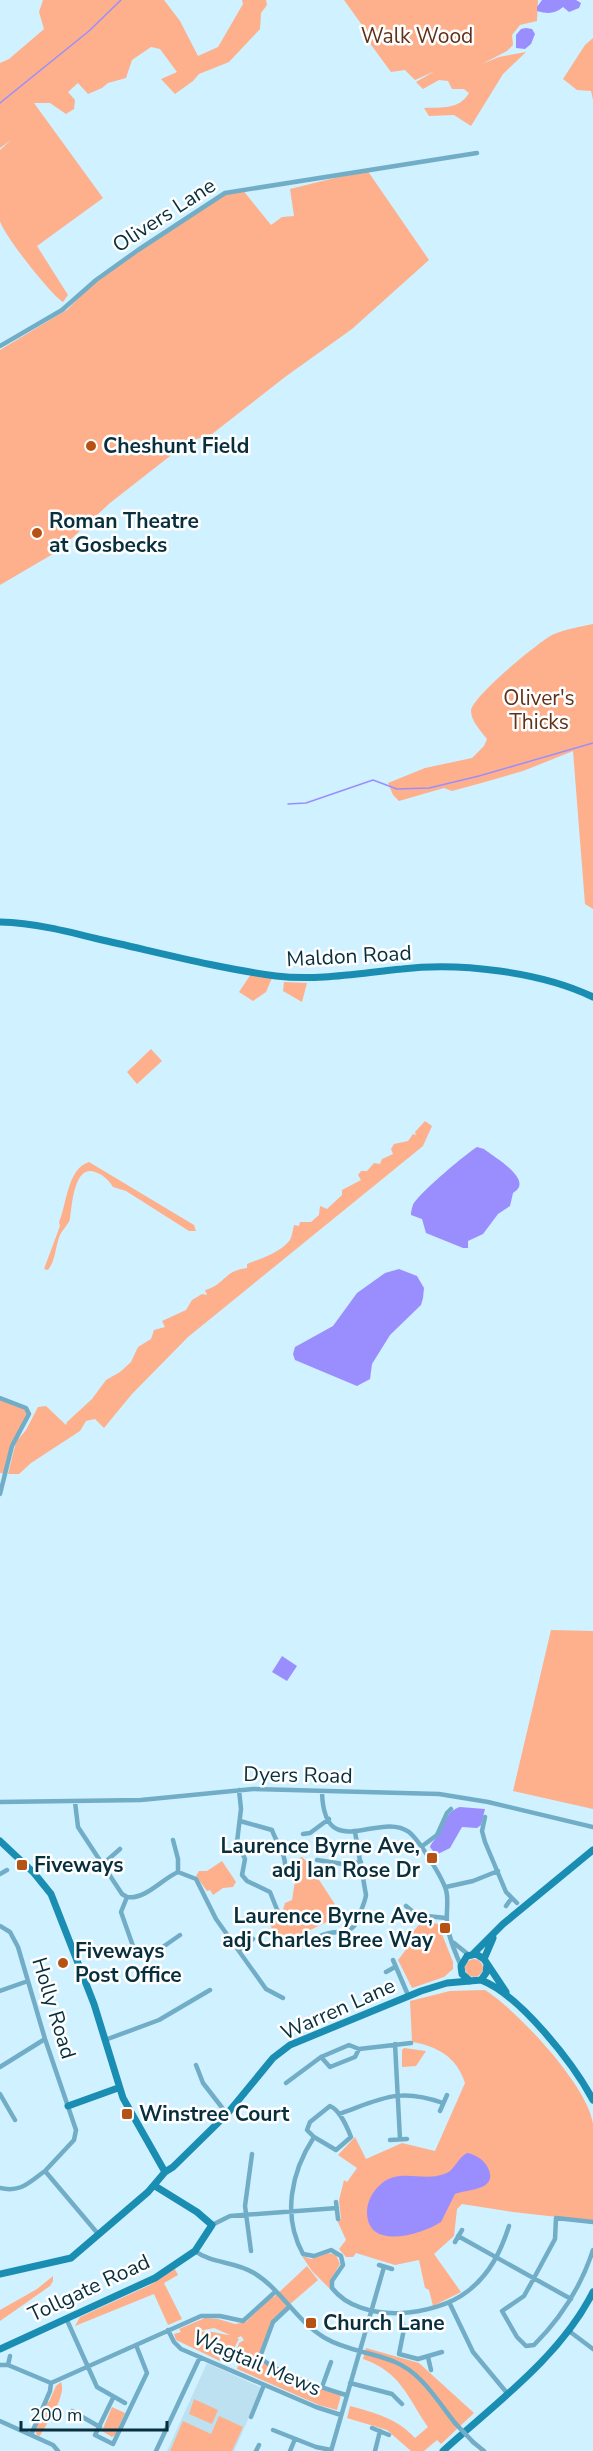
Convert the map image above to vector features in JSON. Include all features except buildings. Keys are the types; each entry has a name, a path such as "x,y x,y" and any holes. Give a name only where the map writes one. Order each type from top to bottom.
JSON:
{"street":[{"name":"Olivers Lane","path":"0,346 62,310 96,280 225,193 477,153"},
{"name":"Maldon Road","path":"0,922 42,926 274,976 326,978 406,968 474,969 525,975 573,988 593,998"},
{"path":"0,1398 26,1408 29,1414 12,1446 0,1494"},
{"path":"239,1790 240,1821 237,1842 245,1859 243,1877 270,1892 278,1912"},
{"name":"Dyers Road","path":"1,1801 141,1800 239,1790 439,1794 463,1797 593,1827"},
{"path":"322,1792 328,1820 342,1830 355,1833 379,1827 398,1827 411,1834 446,1887 446,1918 460,1967 464,1977 470,1981"},
{"path":"75,1802 78,1827 126,1897 136,1898 178,1872 195,1879 201,1886 216,1919 266,1989 283,1998"},
{"path":"421,1847 437,1835 451,1809"},
{"path":"485,1817 482,1831 484,1839 506,1892 517,1903"},
{"path":"303,1834 310,1833 328,1820"},
{"path":"240,1821 272,1830 276,1842 284,1853 285,1864"},
{"path":"320,1936 331,1932 348,1931 358,1923 366,1895 355,1833"},
{"path":"173,1840 178,1859 178,1872"},
{"path":"0,1841 34,1873 51,1894 89,1991 118,2088 131,2115 165,2172"},
{"path":"103,1864 120,1849"},
{"path":"447,1983 465,1958 593,1851"},
{"path":"318,1860 343,1864 361,1862"},
{"path":"0,1874 7,1870"},
{"path":"446,1887 473,1881 498,1871"},
{"path":"126,1897 122,1912 134,1949 142,1956 150,1956 180,1935"},
{"path":"506,1906 511,1899"},
{"path":"404,1916 408,1908 421,1916 446,1918"},
{"name":"Holly Road","path":"0,1926 10,1932 15,1939 45,2039 76,2130 74,2140 45,2171"},
{"path":"497,1931 486,1962 486,1973 481,1980 496,1986 509,1996"},
{"path":"240,1950 253,1939"},
{"path":"452,1941 471,1955 486,1962 509,1996 567,2059 593,2100"},
{"path":"393,1960 408,1995"},
{"path":"386,1972 395,1967"},
{"name":"Warren Lane","path":"0,2274 71,2258 155,2186 165,2172 173,2167 227,2114 273,2058 290,2044 408,1995 447,1983 481,1980"},
{"path":"0,1990 28,1981"},
{"path":"276,1995 278,1989"},
{"path":"105,2040 159,2020 210,1990"},
{"path":"0,2067 45,2039"},
{"path":"286,2083 321,2057 349,2045 359,2049 411,2043"},
{"path":"395,2044 400,2139"},
{"path":"321,2057 330,2067 355,2057 359,2049"},
{"path":"196,2066 202,2083 227,2114"},
{"path":"68,2106 118,2088"},
{"path":"0,2094 15,2120"},
{"path":"339,2114 364,2103 398,2094 443,2103"},
{"path":"440,2111 447,2095"},
{"path":"330,2106 335,2108 351,2137 340,2149 336,2150 330,2149 314,2137 307,2130 310,2122 330,2106"},
{"path":"314,2137 298,2163 291,2195 291,2212 303,2254 314,2256 327,2250 336,2251 341,2256 343,2265 332,2281 332,2288 349,2301 371,2310 401,2314 433,2309 449,2302 476,2284 497,2257 508,2226"},
{"path":"390,2140 407,2139"},
{"path":"251,2251 245,2215 246,2187 252,2154"},
{"path":"0,2188 20,2189 45,2171 99,2235"},
{"path":"155,2186 197,2212 212,2225 230,2216 337,2208"},
{"path":"336,2202 338,2219"},
{"path":"593,2222 556,2218 555,2239 524,2296 502,2311 517,2337 526,2346 534,2346 571,2299 593,2250"},
{"name":"Tollgate Road","path":"0,2349 155,2278 195,2251 212,2225"},
{"path":"462,2230 456,2239 497,2257 571,2299"},
{"path":"195,2251 206,2259 229,2263 255,2274 312,2329 326,2339 359,2352 396,2362 412,2372 455,2423 484,2451"},
{"path":"273,2430 331,2451 371,2310 381,2266 392,2269"},
{"path":"0,2365 8,2365 51,2383 201,2316 214,2315 243,2321 275,2292"},
{"path":"443,2451 554,2349 569,2331 593,2292"},
{"path":"449,2302 473,2352 507,2393"},
{"path":"289,2307 273,2322 260,2357 266,2363 346,2395"},
{"path":"401,2314 404,2329 399,2354 418,2359 442,2352"},
{"path":"66,2318 97,2387 113,2398 126,2403"},
{"name":"Wagtail Mews","path":"168,2330 178,2347 316,2408 341,2415"},
{"path":"569,2331 593,2349"},
{"path":"113,2398 95,2435 113,2444 147,2373 136,2344"},
{"path":"8,2365 10,2356"},
{"path":"156,2451 200,2357"},
{"path":"428,2357 431,2370"},
{"path":"322,2387 331,2362"},
{"path":"31,2435 50,2391 51,2383"},
{"path":"350,2383 392,2394 402,2404"},
{"path":"251,2417 264,2385"},
{"path":"72,2411 100,2427"},
{"path":"0,2421 53,2445 58,2451"},
{"path":"372,2428 389,2435"},
{"path":"375,2451 380,2431"},
{"path":"290,2451 295,2439"},
{"path":"256,2451 259,2445"}],"shaded area":[{"path":"542,0 576,0 581,3 579,8 569,12 563,7 548,13 537,11"},
{"path":"521,29 532,29 535,34 531,44 525,49 516,48 516,35"},
{"path":"477,1147 484,1149 504,1163 516,1176 519,1188 513,1193 510,1206 498,1214 483,1234 468,1241 468,1248 463,1248 426,1233 422,1219 411,1215 411,1212 416,1200 423,1193 453,1165"},
{"path":"399,1269 417,1276 424,1288 423,1298 421,1305 390,1335 372,1364 370,1379 357,1386 295,1360 293,1354 295,1347 333,1326 357,1293 385,1273"},
{"path":"282,1656 297,1666 287,1681 272,1672"},
{"path":"460,1807 485,1809 481,1825 477,1828 462,1827 450,1848 436,1855 430,1847 449,1815"},
{"path":"467,2153 473,2154 485,2163 490,2174 489,2180 480,2188 455,2194 441,2222 409,2235 396,2236 385,2236 376,2232 369,2224 368,2204 373,2193 381,2184 396,2177 428,2177 444,2174"},
{"path":"207,2363 262,2388 234,2451 167,2451"}],"green space":[{"path":"43,0 164,0 180,21 198,56 218,47 243,4 242,0 266,0 267,5 261,13 260,29 229,62 199,74 175,94 161,79 177,72 160,49 151,47 132,60 126,78 108,83 88,94 78,83 68,92 75,100 74,109 66,114 50,103 34,103 103,198 37,246 68,295 63,302 28,264 0,221 0,150 11,140 0,148 0,63 9,59 44,29 39,12"},
{"name":"Walk Wood","path":"344,0 538,0 537,21 520,25 512,35 513,45 507,51 482,64 499,57 526,52 503,74 471,126 454,115 429,116 424,108 455,105 469,93 464,89 452,89 448,81 439,80 423,89 416,82 435,71 415,80 405,70 391,72 369,42 367,32"},
{"path":"593,38 593,100 591,91 577,90 563,79 585,45"},
{"path":"367,170 429,260 352,329 212,434 188,442 110,503 58,551 0,585 0,350 68,309 96,280 225,193 242,189 271,225 282,217 294,216 290,189"},
{"name":"Oliver's Thicks","path":"593,624 593,909 585,904 573,751 523,771 485,782 452,791 444,788 399,801 393,795 388,783 425,768 472,758 484,746 487,739 471,715 474,704 482,694 521,658 552,635"},
{"path":"251,974 272,978 266,992 253,1001 239,992"},
{"path":"284,982 307,983 302,1002 283,991"},
{"path":"151,1049 162,1061 137,1084 127,1072"},
{"path":"425,1121 432,1126 423,1146 188,1337 132,1394 104,1428 95,1419 86,1421 80,1431 31,1463 19,1474 8,1474 16,1442 26,1430 38,1407 46,1406 66,1425 92,1399 106,1380 131,1362 138,1347 151,1339 154,1330 165,1327 162,1321 186,1310 192,1300 202,1294 207,1295 205,1290 217,1285 228,1275 247,1268 247,1264 281,1248 290,1240 294,1225 299,1226 300,1222 311,1222 319,1215 320,1206 327,1209 342,1195 342,1190 361,1180 358,1175 361,1171 367,1171 374,1163 380,1164 382,1159 393,1154 391,1149 394,1144 408,1141 413,1134 416,1135 415,1132"},
{"path":"89,1162 194,1225 196,1231 189,1231 126,1191 113,1187 100,1174 88,1171 78,1180 70,1219 60,1235 51,1266 48,1270 44,1269 60,1226 59,1222 72,1179 82,1166"},
{"path":"0,1398 29,1410 15,1438 4,1474 0,1473"},
{"path":"551,1630 593,1631 593,1809 513,1791"},
{"path":"302,1857 338,1909 333,1919 281,1944 270,1925 281,1916 285,1903 292,1900 295,1881 293,1860"},
{"path":"222,1861 236,1882 233,1887 223,1888 213,1895 210,1890 207,1891 196,1876 199,1871 207,1871"},
{"path":"422,1921 438,1924 453,1962 453,1969 444,1977 412,1988 398,1960 411,1943 412,1933"},
{"path":"474,1959 482,1964 483,1968 478,1976 474,1977 466,1972 465,1968 470,1960"},
{"path":"485,1990 515,2014 549,2050 579,2090 588,2108 593,2124 593,2221 462,2204 457,2209 454,2236 434,2254 461,2292 433,2306 429,2290 425,2288 419,2260 395,2265 356,2253 353,2257 346,2257 339,2249 346,2240 337,2220 341,2219 339,2200 344,2180 347,2182 357,2168 338,2155 355,2137 366,2159 402,2143 435,2151 465,2083 457,2066 445,2054 430,2046 412,2042 410,2001 450,1991"},
{"path":"404,2048 426,2051 416,2066 402,2067"},
{"path":"328,2253 336,2255 340,2264 330,2281 330,2289 312,2271 302,2256 311,2259"},
{"path":"307,2266 318,2280 274,2318 258,2356 262,2363 321,2389 341,2395 337,2410 319,2405 237,2369 240,2358 236,2352 239,2343 244,2340 241,2336 237,2338 239,2339 232,2352 225,2354 214,2343 197,2339 200,2332 230,2335 214,2328 199,2331 195,2340 210,2345 220,2352 223,2355 220,2361 176,2340 174,2334 181,2332 179,2329 205,2318 235,2324 246,2322"},
{"path":"175,2269 178,2275 164,2283 182,2319 168,2325 154,2294 75,2326 80,2317 150,2285"},
{"path":"53,2276 50,2286 0,2321 0,2310 37,2289"},
{"path":"366,2348 419,2363 474,2413 441,2444 437,2440 424,2451 411,2451 387,2430 347,2418 350,2406 368,2411 393,2421 415,2438 428,2427 395,2378 376,2364 363,2359"},
{"path":"61,2382 59,2402 40,2436 37,2435 35,2430 47,2401 49,2402 56,2386"},
{"path":"194,2399 218,2410 212,2424 189,2414"},
{"path":"112,2407 125,2413 112,2437 102,2431"},
{"path":"219,2416 243,2427 232,2451 170,2451 183,2421 211,2434"}],"waterway":[{"path":"0,103 89,31 121,0"},
{"path":"288,804 306,803 373,780 397,789 429,788 593,743"}],"place":[{"name":"Cheshunt Field","path":"91,446"},
{"name":"Roman Theatre at Gosbecks","path":"37,533"},
{"name":"Laurence Byrne Ave, adj Ian Rose Dr","path":"432,1858"},
{"name":"Fiveways","path":"22,1865"},
{"name":"Laurence Byrne Ave, adj Charles Bree Way","path":"445,1928"},
{"name":"Fiveways Post Office","path":"63,1963"},
{"name":"Winstree Court","path":"127,2114"},
{"name":"Church Lane","path":"311,2323"}]}
